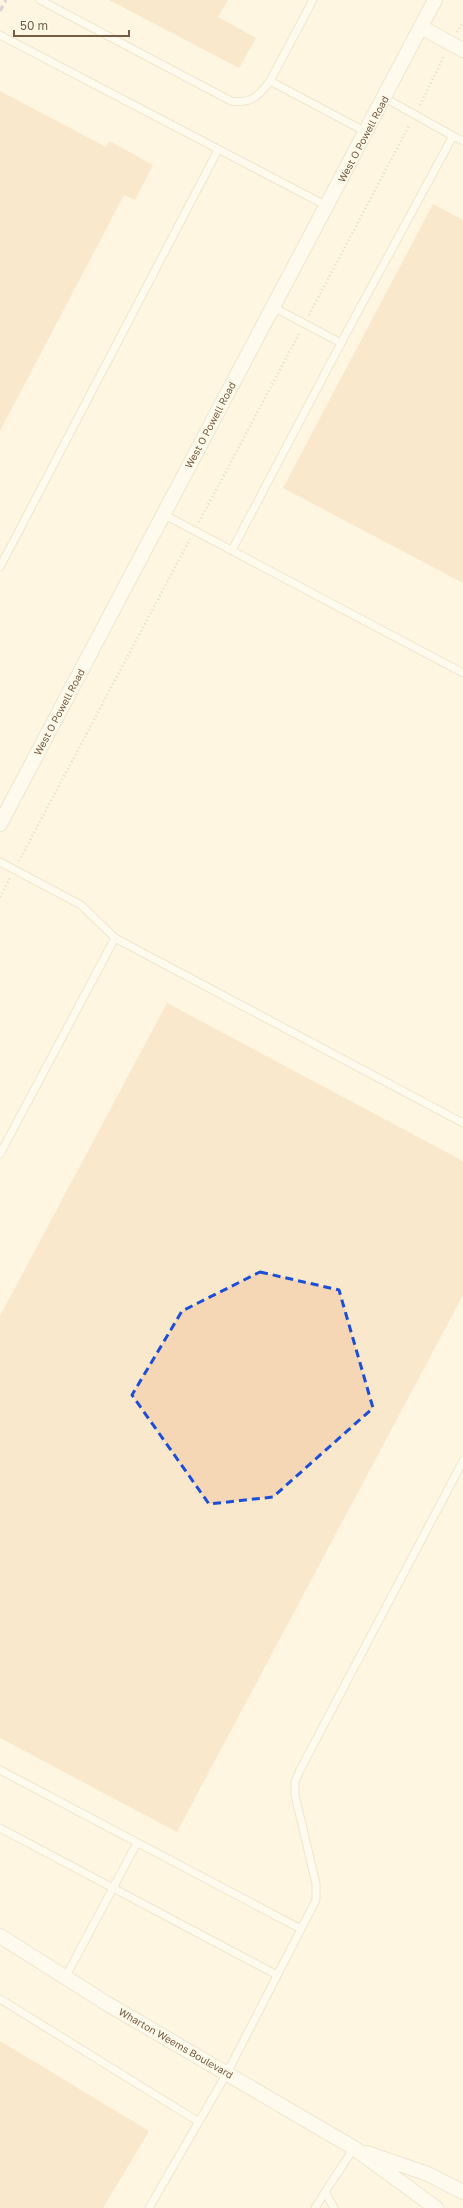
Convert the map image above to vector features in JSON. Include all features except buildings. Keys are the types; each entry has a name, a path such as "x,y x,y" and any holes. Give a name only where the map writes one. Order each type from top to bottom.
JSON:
{"street":[{"name":"West O Powell Road","path":"0,824 163,514 385,98 435,0"},
{"path":"421,27 463,50"},
{"name":"Wharton Weems Boulevard","path":"0,1936 66,1976 106,2003 354,2148 423,2203 436,2208"},
{"name":"Wharton Weems Boulevard","path":"354,2148 428,2174 463,2192"}],"lane":[{"path":"40,0 232,101 242,103 253,100 262,93 270,81 313,0"},
{"path":"0,35 327,206"},
{"path":"270,81 367,132"},
{"path":"385,98 463,141"},
{"path":"232,550 341,342 454,136"},
{"path":"0,567 218,150"},
{"path":"273,307 341,342"},
{"path":"163,514 463,673"},
{"path":"0,862 81,905 115,938 463,1123"},
{"path":"0,1154 115,938"},
{"path":"149,2208 227,2073 316,1900 316,1884 295,1794 295,1782 463,1461"},
{"path":"0,1770 301,1929"},
{"path":"0,1828 277,1975"},
{"path":"66,1976 137,1843"},
{"path":"0,1999 199,2122"},
{"path":"315,2208 354,2148"},
{"path":"325,2192 334,2208"}],"path":[{"path":"0,897 415,115 450,43 463,26"}],"highlighted area":[{"path":"260,1272 339,1290 373,1408 273,1497 209,1504 132,1395 182,1311"}],"railway":[{"path":"0,11 6,0"}]}
